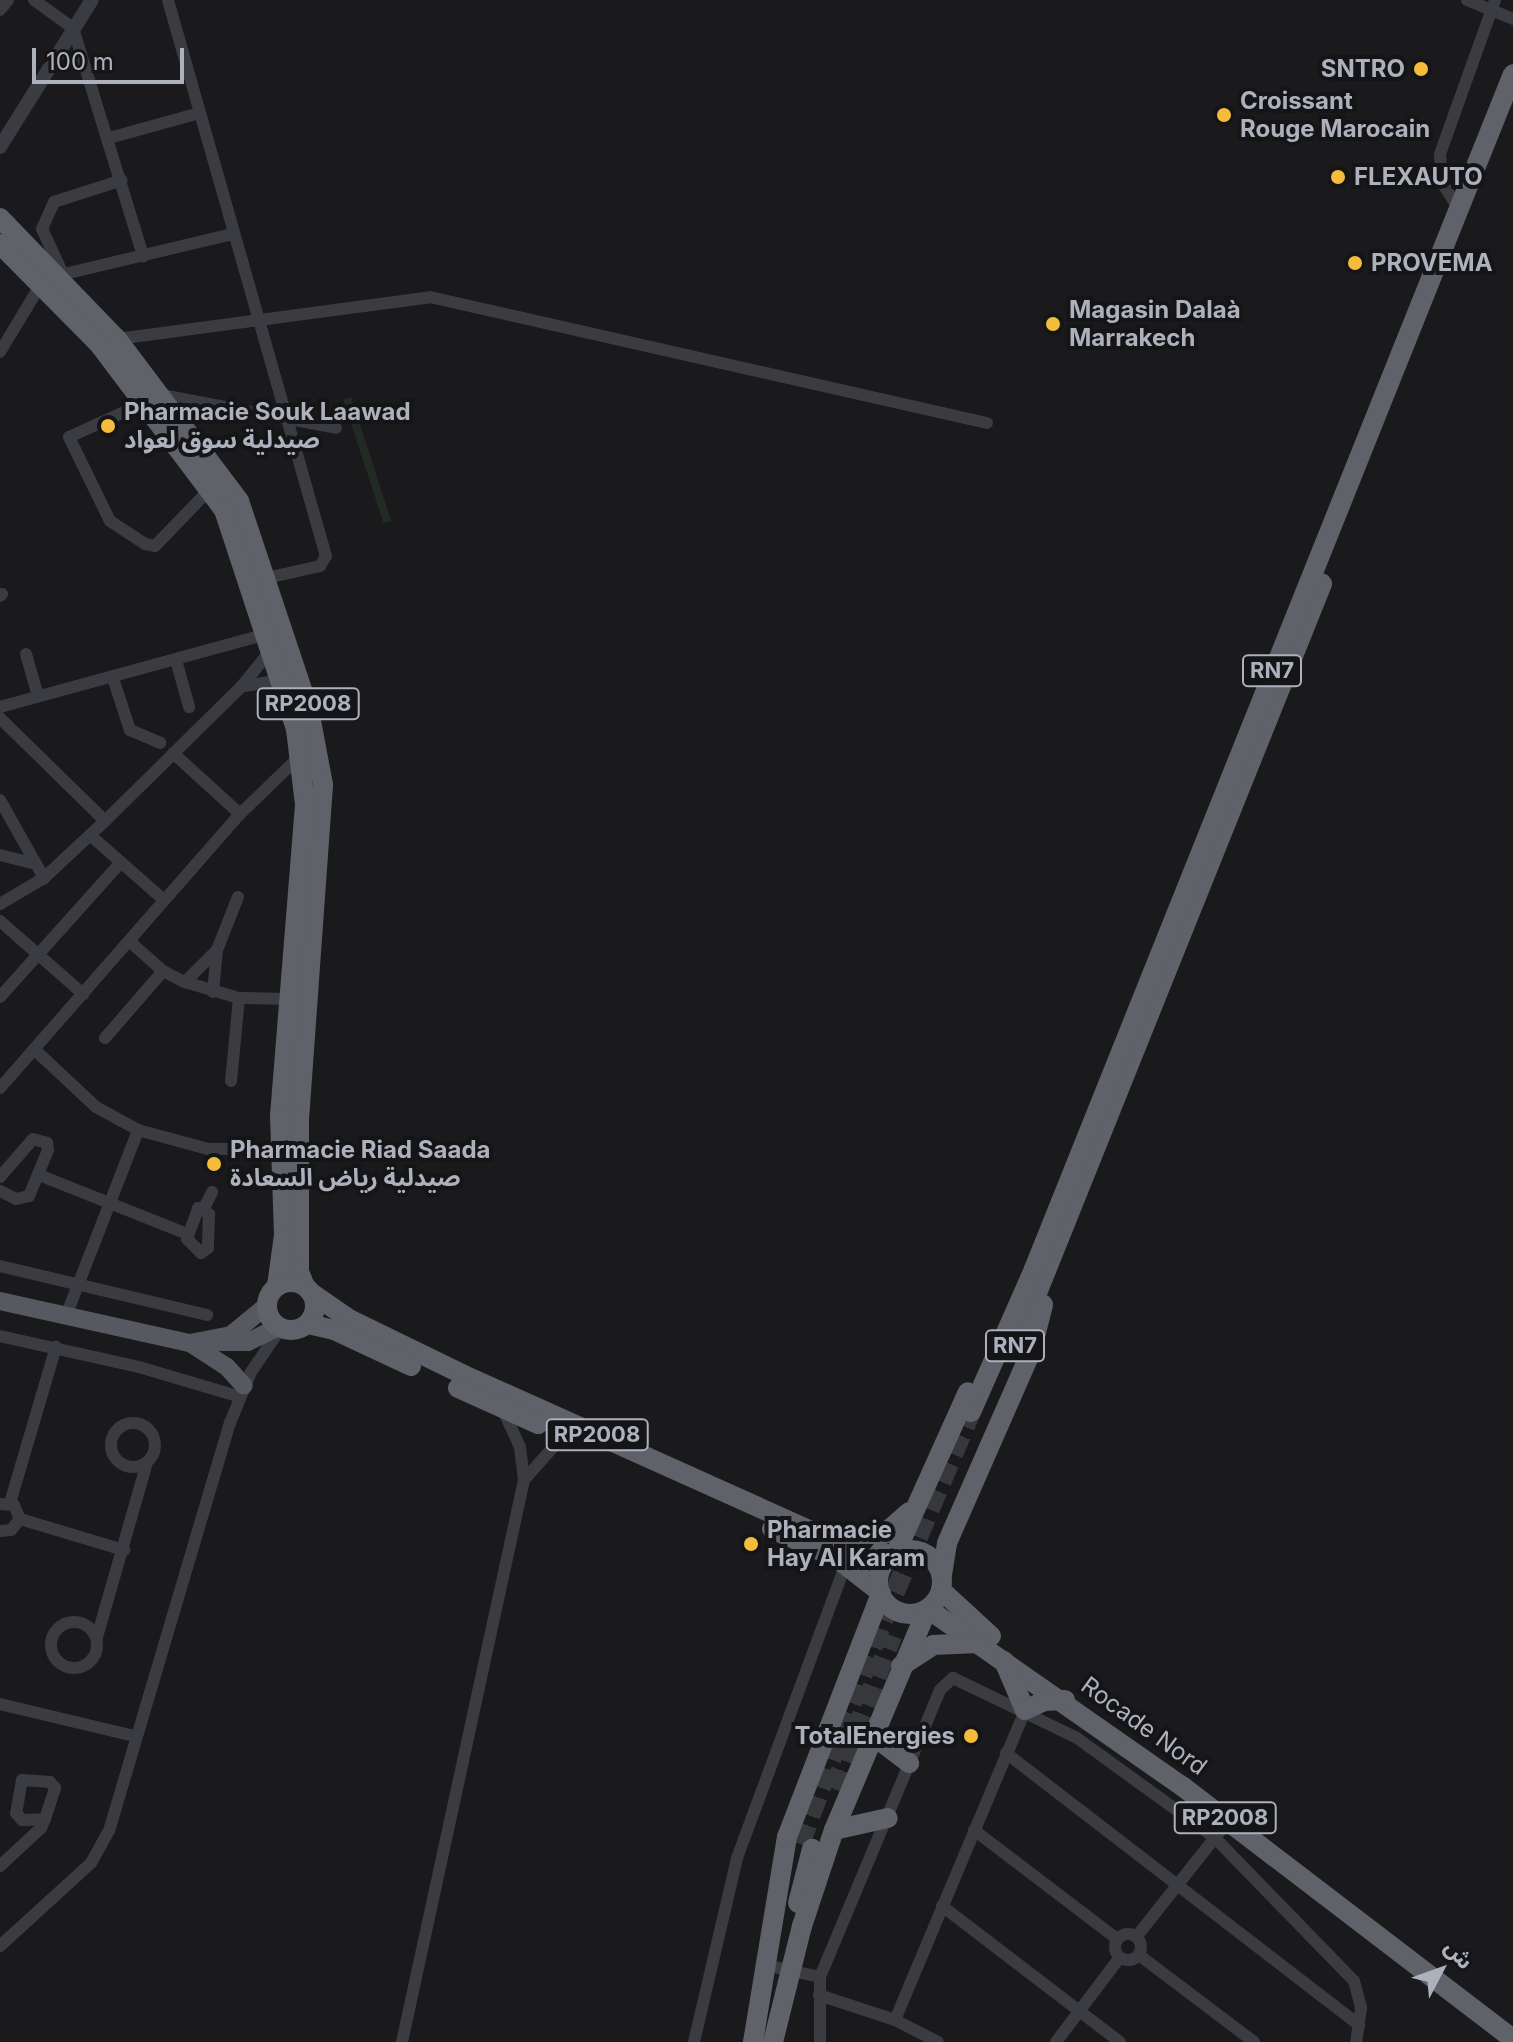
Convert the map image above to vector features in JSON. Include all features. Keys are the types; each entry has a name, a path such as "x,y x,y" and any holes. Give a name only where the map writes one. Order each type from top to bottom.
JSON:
{"highway":[{"name":"RN7","path":"1041,1271 1513,74"},
{"name":"RN7","path":"977,1415 1041,1271 1513,107"},
{"name":"RP2008","path":"0,218 53,277 117,339 236,534 302,754 305,805 281,1149 284,1235 277,1286 266,1306"},
{"name":"RP2008","path":"0,244 53,277 99,344 153,399 239,501 314,725 323,785 299,1117 299,1272 315,1307 308,1324"},
{"path":"753,2042 794,1816 880,1592 882,1567 895,1554 998,1329 1041,1271"},
{"path":"773,2042 789,1970 834,1830 899,1669 942,1583 951,1535 1031,1352 1041,1271"},
{"path":"277,1286 291,1281 308,1289"},
{"name":"RP2008","path":"308,1289 332,1310 405,1348 844,1555 880,1592"},
{"path":"266,1306 280,1328"},
{"name":"RP2008","path":"280,1328 293,1330 308,1324 334,1330 501,1408 844,1555 895,1554"},
{"path":"844,1555 884,1534 915,1507"},
{"path":"895,1554 922,1552 942,1583"},
{"name":"Rocade Nord","path":"942,1583 987,1633 1513,2026"},
{"path":"880,1592 899,1612 928,1609"},
{"name":"Rocade Nord","path":"928,1609 1065,1700 1513,2039"},
{"path":"899,1669 933,1645 979,1643"},
{"path":"999,1655 1019,1688 1025,1710 1044,1701 1065,1700"},
{"path":"871,1734 909,1763"},
{"path":"834,1830 888,1818"},
{"path":"765,1965 806,1847 789,1970"}],"main road":[{"path":"0,1301 190,1343 248,1342 280,1328"},
{"path":"215,1341 252,1322 266,1306"},
{"path":"190,1343 227,1367 242,1392"}],"street":[{"path":"34,0 73,28 143,256"},
{"path":"0,147 92,0"},
{"path":"168,0 284,418 326,556 320,566 267,578"},
{"path":"1467,0 1493,5 1513,19"},
{"path":"1459,209 1442,183 1440,154 1493,5"},
{"path":"109,138 200,113"},
{"path":"53,277 43,220 63,196 122,180"},
{"path":"0,352 53,277 232,234"},
{"path":"117,339 258,317 430,297 987,423"},
{"path":"210,489 155,546 114,526 69,437 153,399 336,428"},
{"path":"0,707 176,660 269,642"},
{"path":"0,903 44,878 105,821 241,687 269,642"},
{"path":"26,654 38,696"},
{"path":"176,660 189,707"},
{"path":"113,678 130,730 160,743"},
{"path":"241,687 281,680"},
{"path":"0,718 105,821"},
{"path":"173,753 240,814"},
{"path":"0,1088 240,814 302,754"},
{"path":"1,802 44,878"},
{"path":"90,835 164,900"},
{"path":"0,855 36,864"},
{"path":"0,997 121,862"},
{"path":"213,992 217,950 238,897"},
{"path":"0,921 83,994"},
{"path":"129,941 163,971 185,982 239,998 290,999"},
{"path":"185,982 217,950"},
{"path":"105,1038 163,971"},
{"path":"231,1081 239,998"},
{"path":"35,1050 96,1107 138,1130 208,1149 281,1149"},
{"path":"66,1316 107,1203 138,1130"},
{"path":"0,1177 37,1138 48,1150 39,1175 25,1199 0,1191"},
{"path":"39,1175 187,1234"},
{"path":"204,1208 209,1217 206,1251 193,1250 187,1234 193,1211 204,1208 212,1192"},
{"path":"0,1266 207,1315"},
{"path":"0,1946 91,1863 109,1831 134,1736 242,1392 280,1328"},
{"path":"0,1336 242,1392"},
{"path":"56,1347 5,1503 20,1519 124,1550"},
{"path":"402,2042 524,1480 517,1437 501,1408"},
{"path":"524,1480 564,1435"},
{"path":"97,1637 146,1466"},
{"path":"1,1533 16,1528 20,1519"},
{"path":"694,2042 729,1883 844,1555"},
{"path":"820,2042 820,1977 909,1763 947,1681 965,1680 1107,1757 1215,1838 1349,1974 1360,1998 1356,2042"},
{"path":"0,1704 134,1736"},
{"path":"895,2020 1025,1710"},
{"path":"1006,1753 1359,2025"},
{"path":"0,1866 45,1819"},
{"path":"1228,1821 1137,1936 1139,1955 1254,2042"},
{"path":"974,1830 1117,1939 1120,1957 1056,2042"},
{"path":"942,1906 1120,2042"},
{"path":"1117,1939 1129,1933 1137,1936"},
{"path":"1120,1957 1132,1960 1139,1955"},
{"path":"765,1965 820,1977"},
{"path":"819,1995 895,2020 938,2042"}],"shaded area":[{"path":"351,397 391,521 384,523 343,399"}],"tunnel":[{"path":"800,1844 883,1620 971,1412"},
{"path":"834,1789 892,1636"}],"place":[{"name":"SNTRO","path":"1421,69"},
{"name":"Croissant Rouge Marocain","path":"1224,115"},
{"name":"FLEXAUTO","path":"1338,177"},
{"name":"PROVEMA","path":"1355,263"},
{"name":"Magasin Dalaà Marrakech","path":"1053,324"},
{"name":"Pharmacie Souk Laawad صيدلية سوق لعواد","path":"108,426"},
{"name":"Pharmacie Riad Saada صيدلية رياض السعادة","path":"214,1164"},
{"name":"Pharmacie Hay Al Karam","path":"751,1544"},
{"name":"TotalEnergies","path":"971,1736"}]}
